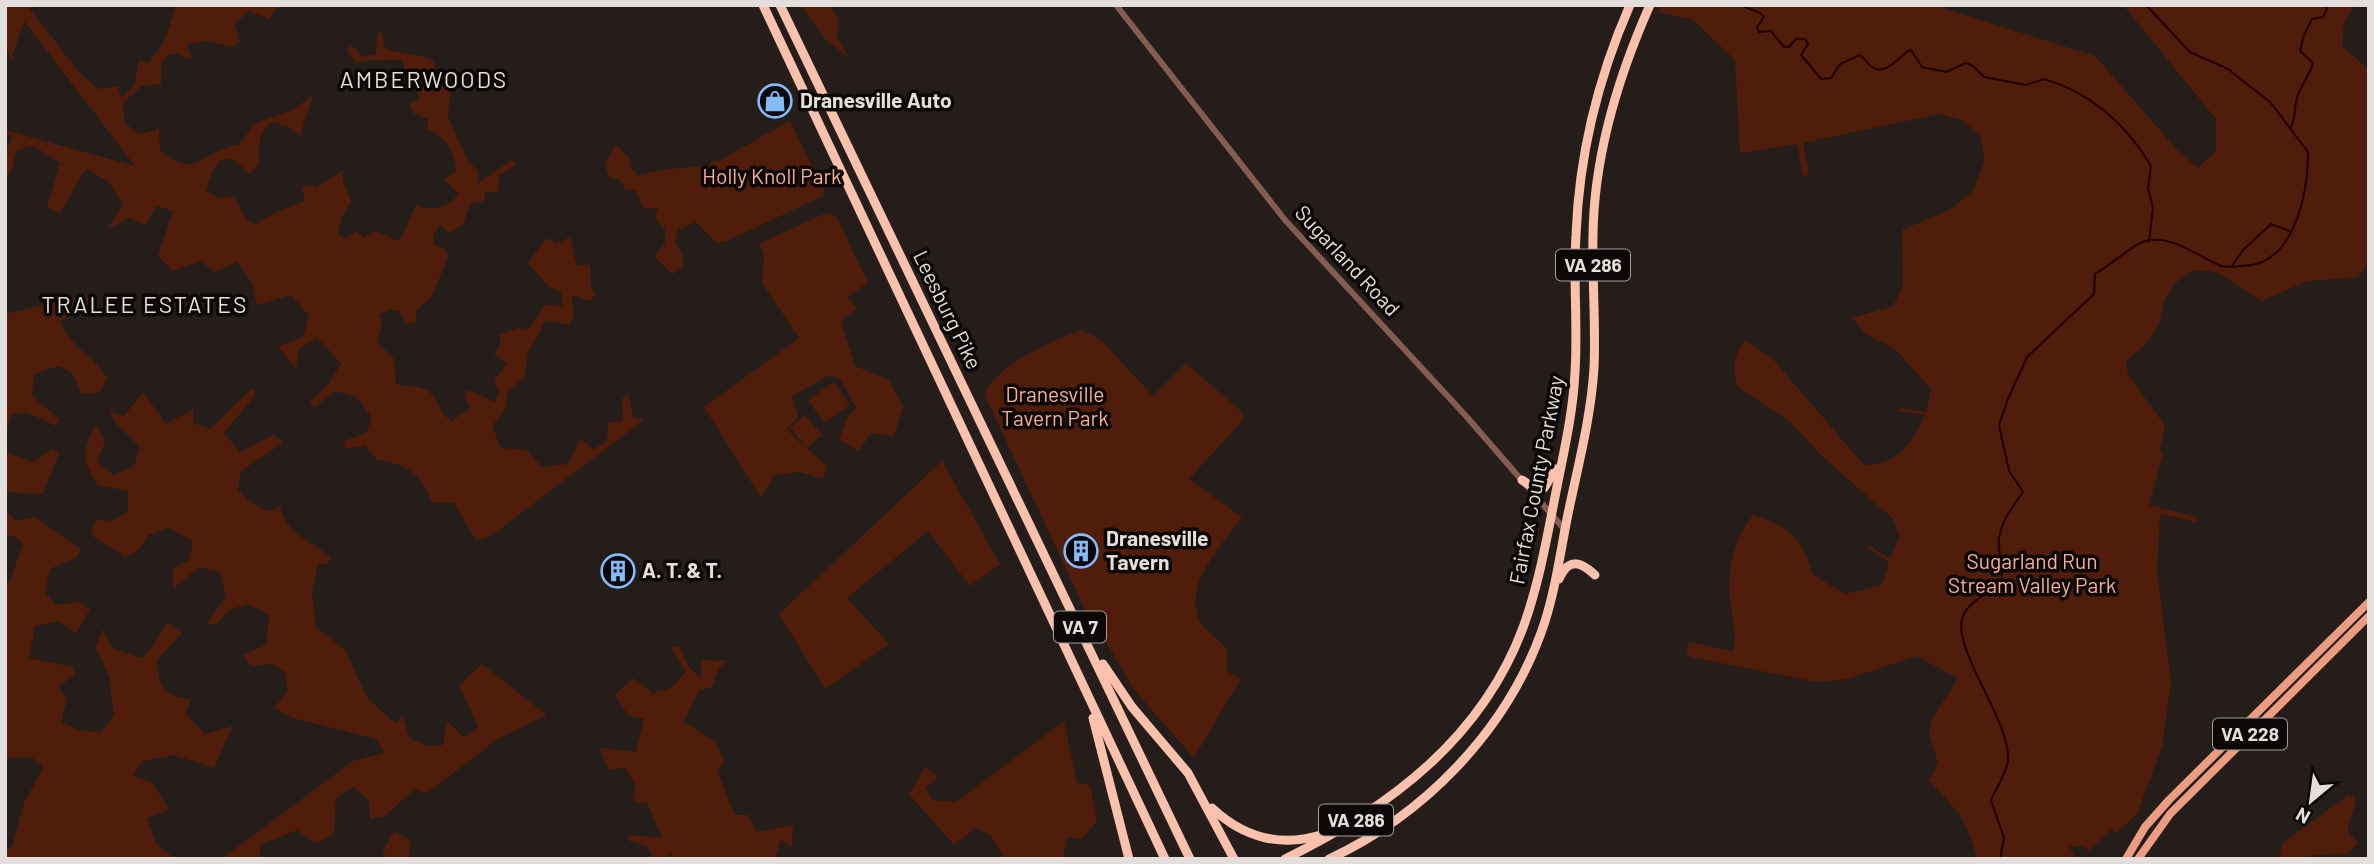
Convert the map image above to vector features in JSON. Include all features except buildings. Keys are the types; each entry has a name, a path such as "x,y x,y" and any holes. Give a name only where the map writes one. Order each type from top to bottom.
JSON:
{"highway":[{"name":"Leesburg Pike","path":"763,5 1165,859"},
{"name":"Leesburg Pike","path":"780,5 1190,859"},
{"name":"Fairfax County Parkway","path":"1285,859 1345,826 1401,790 1433,762 1457,738 1488,697 1523,626 1551,514 1575,374 1575,238 1584,152 1605,70 1630,5"},
{"name":"Fairfax County Parkway","path":"1331,859 1356,846 1416,804 1478,742 1525,670 1549,604 1592,386 1593,233 1602,157 1622,76 1650,5"},
{"path":"1522,480 1539,489 1548,485 1565,444"},
{"path":"1549,604 1560,575 1570,563 1584,564 1595,575"},
{"path":"1078,624 1125,698 1181,764 1204,798 1234,859"},
{"path":"1076,673 1099,735 1128,859"},
{"path":"1204,798 1237,828 1269,840 1298,841 1345,826"}],"main road":[{"name":"VA 228","path":"2126,859 2164,805 2369,602"},
{"name":"VA 228","path":"2138,859 2170,814 2369,616"}],"street":[{"name":"Sugarland Road","path":"1116,5 1284,220 1351,289 1565,530"}],"green space":[{"path":"5,5 27,5 78,71 98,89 118,86 121,98 134,86 139,61 149,63 165,40 176,5 279,5 269,19 248,11 235,24 240,42 232,47 207,41 187,44 192,60 178,54 169,54 161,64 161,84 142,86 123,103 125,123 139,134 159,129 160,150 182,164 191,164 227,147 239,145 254,124 294,109 313,95 300,136 288,126 272,122 261,136 259,165 249,174 234,159 220,160 212,172 206,191 218,198 235,196 246,220 255,225 272,214 305,201 302,188 309,185 316,188 343,170 343,181 351,201 342,217 338,234 346,239 355,231 364,237 374,231 399,241 416,205 440,207 459,194 444,179 456,171 451,151 444,140 427,129 428,119 413,113 409,103 419,100 417,90 406,84 401,73 404,65 401,59 357,63 347,52 349,46 356,48 360,56 376,55 378,30 383,35 384,48 433,60 438,81 451,83 448,117 468,161 478,171 478,183 512,160 516,165 499,175 498,193 485,191 484,201 470,204 463,225 449,233 440,225 433,235 434,244 446,250 448,258 431,297 416,311 417,322 406,324 399,311 389,309 379,315 382,324 377,342 394,359 396,384 428,391 452,421 470,408 464,394 469,390 495,402 499,391 494,381 507,364 494,354 501,344 499,334 519,328 529,329 544,306 563,306 561,291 549,287 528,263 546,238 556,244 570,237 577,266 590,264 591,288 596,293 591,301 571,295 574,315 569,325 546,320 527,355 525,377 507,392 506,408 492,426 501,448 526,450 542,467 568,464 580,439 594,449 607,441 608,423 623,420 622,399 628,392 633,417 644,420 491,536 476,540 454,503 432,502 423,484 412,472 397,464 377,460 365,445 345,449 344,441 366,433 372,418 357,397 334,391 314,408 310,401 328,385 341,363 317,338 299,348 296,369 278,346 303,337 309,316 291,295 257,305 252,283 237,262 214,272 201,261 172,271 158,256 173,211 156,206 146,225 129,218 108,229 123,205 108,181 86,169 60,213 47,207 60,163 34,146 17,150 12,169 5,181 5,153 12,137 5,134 5,130 135,166 24,21 11,61 5,41"},
{"path":"801,5 828,5 838,19 836,36 851,60 825,39"},
{"name":"Sugarland Run Stream Valley Park","path":"1661,5 1933,5 2095,56 2180,153 2198,168 2216,151 2216,119 2123,5 2356,5 2344,22 2342,46 2369,70 2369,261 2358,277 2308,281 2261,301 2217,272 2193,270 2174,284 2164,302 2159,325 2146,344 2126,361 2128,374 2165,426 2159,452 2163,453 2149,505 2197,517 2196,522 2160,514 2157,572 2171,682 2162,747 2137,814 2115,834 2113,828 2088,851 2085,847 2069,846 2076,859 1977,859 1964,823 1954,807 1929,780 1938,763 1929,734 1932,719 1958,678 1916,656 1848,679 1817,682 1691,657 1686,652 1689,642 1733,651 1735,635 1730,571 1735,547 1753,515 1776,524 1793,535 1804,551 1812,574 1845,594 1882,585 1889,562 1867,547 1868,545 1890,559 1900,536 1893,519 1822,456 1790,422 1737,386 1736,357 1745,340 1772,358 1864,465 1895,457 1915,435 1925,415 1899,411 1899,408 1926,412 1931,389 1896,350 1866,334 1852,318 1893,306 1903,286 1902,230 1951,209 1973,191 1985,160 1980,135 1962,120 1939,114 1803,143 1809,175 1803,176 1797,144 1740,153 1735,60 1693,20 1658,12"},
{"name":"Holly Knoll Park","path":"790,121 824,190 823,196 727,241 717,243 696,222 678,230 675,242 683,256 682,269 672,274 654,256 665,243 665,229 655,219 658,208 643,208 636,191 625,189 619,179 610,178 605,165 615,144 631,160 629,165 638,176 673,169 708,167 713,160 718,161"},
{"path":"826,213 836,216 868,283 847,297 857,308 841,321 855,366 889,380 903,407 894,436 871,433 859,451 839,440 848,416 857,408 839,378 828,376 792,396 798,417 787,429 827,467 823,479 800,472 774,475 761,498 704,407 799,338 762,283 764,253 759,244"},
{"path":"87,294 88,306 60,321 70,338 107,378 99,393 82,394 72,373 59,366 34,374 32,396 59,419 56,426 27,412 12,414 6,434 7,453 33,462 52,449 59,453 43,494 5,492 5,314"},
{"name":"Dranesville Tavern Park","path":"1082,330 1101,340 1153,396 1186,363 1242,412 1243,420 1189,479 1242,517 1206,567 1196,595 1196,609 1201,623 1227,651 1228,672 1241,678 1194,758 1135,691 1106,642 1099,639 985,396 989,386 1011,366 1042,347"},
{"path":"834,382 850,405 824,423 808,400"},
{"path":"252,388 255,395 224,433 240,452 274,434 283,443 241,471 238,490 251,503 268,511 280,507 289,525 301,537 331,558 328,563 318,565 312,592 316,627 345,650 368,699 395,723 403,717 410,739 428,746 443,745 447,721 464,738 478,727 459,685 482,664 547,715 499,738 427,793 415,789 385,816 370,819 369,801 354,787 337,797 333,835 314,843 297,830 260,845 260,859 221,859 353,761 384,753 376,739 293,718 274,708 288,691 285,672 272,664 251,666 243,655 266,645 269,615 248,604 229,610 216,625 207,623 226,596 220,572 200,567 174,588 172,569 189,560 193,541 169,528 148,535 139,549 125,557 91,535 96,519 112,521 128,512 128,491 97,485 85,454 96,424 105,442 97,461 113,475 134,466 140,447 116,423 109,411 124,416 143,392 166,424 193,409 193,423 210,429"},
{"path":"805,415 822,435 807,448 790,428"},
{"path":"942,461 1000,564 970,586 928,531 847,598 889,644 825,689 779,614"},
{"path":"5,510 16,521 35,517 81,549 77,557 50,569 45,593 56,605 79,602 90,609 76,634 59,621 35,626 29,658 73,667 74,675 58,687 67,699 61,722 82,731 101,732 114,715 109,676 95,647 103,629 113,649 142,658 153,646 167,622 182,633 157,660 159,678 164,689 174,696 191,700 186,714 205,734 233,726 214,768 174,755 142,761 133,776 152,782 169,810 147,818 156,844 175,859 5,859 5,851 12,847 24,803 44,766 31,757 5,758 5,582 10,581 23,544 17,538 5,534"},
{"path":"679,646 688,666 701,678 701,660 728,661 720,667 711,688 699,690 684,722 716,742 724,762 717,771 735,815 748,815 757,832 793,825 792,847 781,840 775,859 677,859 670,853 667,859 650,859 652,855 647,846 629,841 628,835 662,838 647,803 634,802 635,785 625,767 609,770 599,748 636,752 644,719 628,715 615,695 633,678 652,693 671,688 686,672 671,648"},
{"path":"1064,721 1077,783 1090,785 1097,821 1082,839 1068,837 1063,855 1068,859 1005,859 991,836 976,828 954,845 909,794 925,767 938,777 926,788 933,800 956,802"},
{"path":"2348,795 2355,797 2348,832 2358,843 2347,854 2279,859 2282,844"},
{"path":"394,832 411,840 408,859 390,859 382,852"}],"waterway":[{"path":"1740,5 1760,13 1764,17 1757,27 1759,32 1771,31 1784,47 1789,47 1796,39 1805,39 1808,44 1801,55 1821,79 1831,78 1840,64 1860,55 1872,67 1883,69 1911,50 1922,67 1946,72 1966,63 1984,77 2026,85 2044,79 2077,93 2119,124 2151,166 2148,188 2153,208 2149,242"},
{"path":"2000,859 2004,838 1991,800 2007,765 2006,743 1972,664 1961,629 1963,616 1970,606 2001,585 2000,532 2023,492 2009,471 1999,425 2027,357 2094,294 2095,274 2145,241 2175,243 2226,267 2260,263 2275,254 2295,224 2305,187 2308,152 2271,103 2228,69 2190,52 2146,5"},
{"path":"2290,129 2297,96 2313,63 2300,51 2304,35 2312,19 2323,17 2327,9 2324,5"},
{"path":"2232,266 2243,250 2271,224 2290,231"}],"place":[{"name":"Dranesville Auto","path":"775,101"},
{"name":"Dranesville Tavern","path":"1081,551"},
{"name":"A. T. & T.","path":"618,571"}],"district":[{"name":"AMBERWOODS","path":"424,80"},
{"name":"TRALEE ESTATES","path":"145,305"}]}
